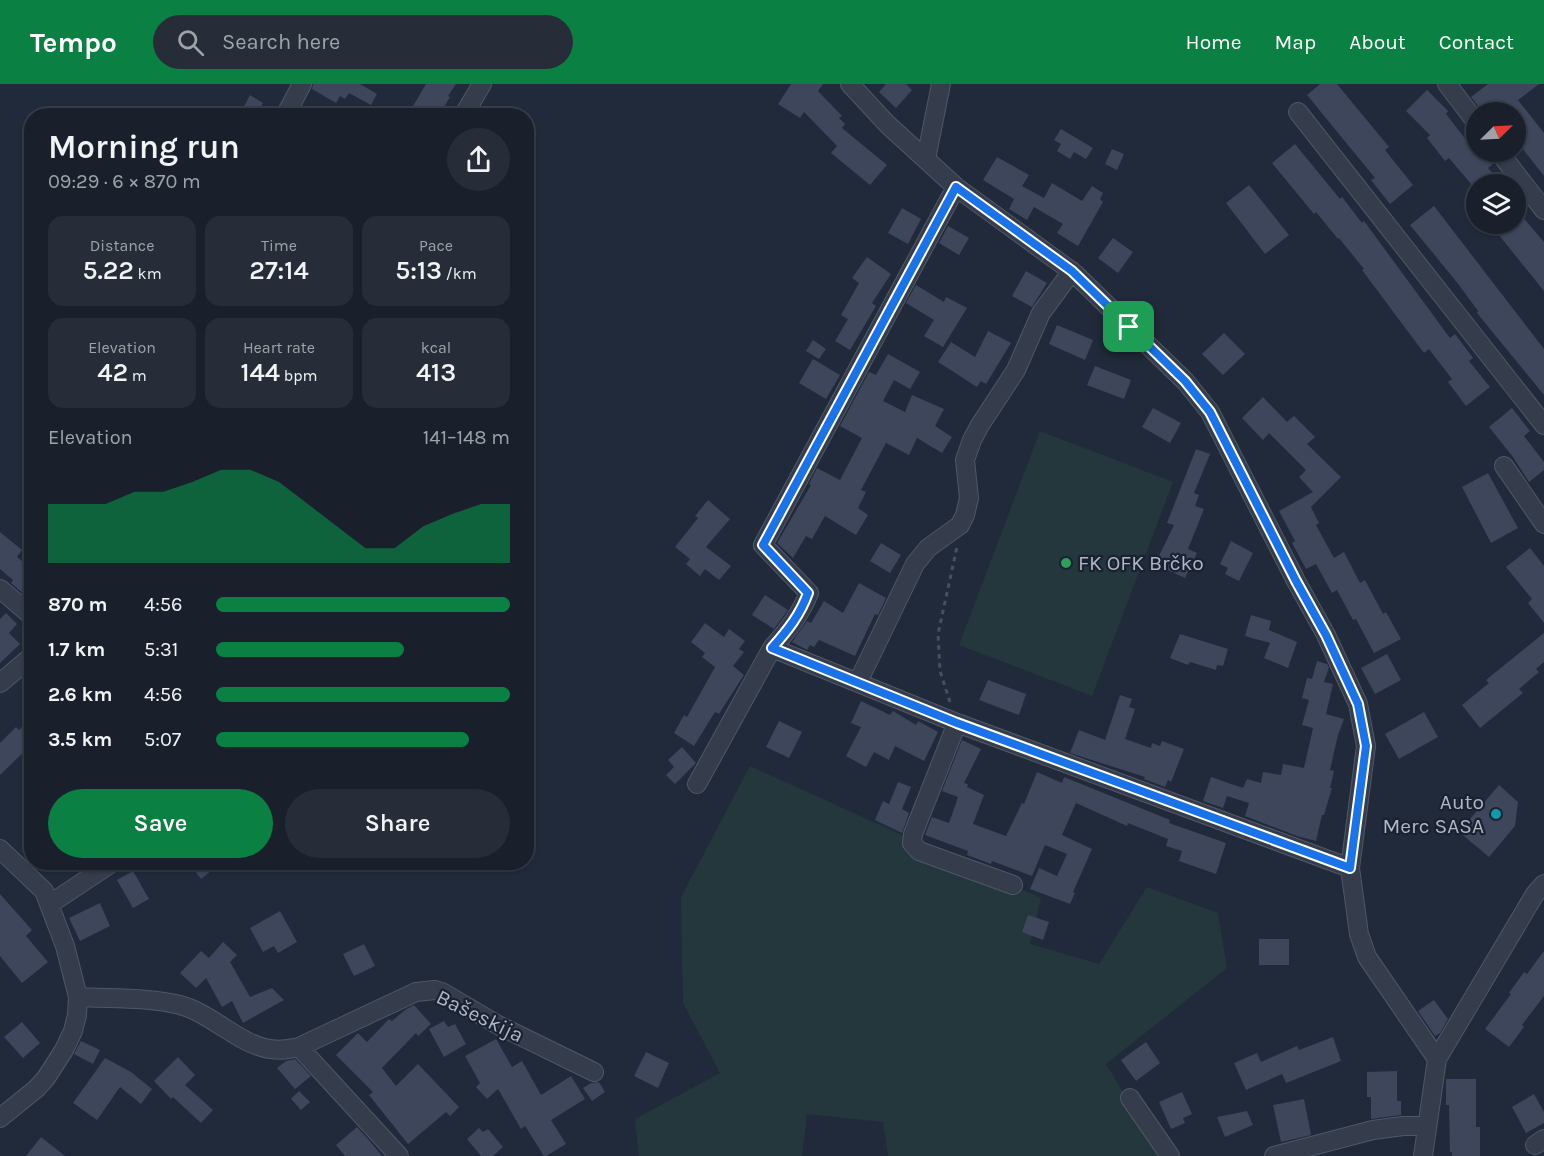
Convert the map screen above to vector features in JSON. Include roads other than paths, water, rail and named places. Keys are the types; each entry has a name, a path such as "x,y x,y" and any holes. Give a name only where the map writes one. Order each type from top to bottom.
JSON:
{"street":[{"path":"289,108 302,84"},
{"path":"468,108 482,84"},
{"path":"850,84 887,124 956,187 1072,271 1185,381 1210,412 1358,704 1366,746 1350,868 1359,934 1367,957 1437,1059"},
{"path":"927,159 941,84"},
{"path":"1447,84 1466,109"},
{"path":"1298,112 1544,425"},
{"path":"1507,162 1544,210"},
{"path":"697,784 772,648 793,624 808,593 763,545 956,187"},
{"path":"858,682 915,564 928,548 960,525 968,508 965,459 972,441 1016,370 1041,313 1072,271"},
{"path":"1504,466 1544,524"},
{"path":"0,589 24,609"},
{"path":"772,648 957,723 1350,868"},
{"path":"0,683 24,663"},
{"path":"957,723 913,834 912,843 919,851 1013,885"},
{"path":"0,849 44,891 65,946 78,997 73,1031 46,1078 0,1118"},
{"path":"50,904 101,870"},
{"path":"1423,1156 1437,1059 1535,894 1544,884"},
{"name":"Bašeskija","path":"78,997 167,1002 200,1012 255,1044 269,1049 282,1050 299,1047 416,992 435,990 498,1025 594,1072"},
{"path":"299,1047 399,1156"},
{"path":"1130,1098 1170,1156"},
{"path":"1274,1156 1372,1131 1403,1126 1427,1126"}],"place":[{"name":"FK OFK Brčko","path":"1066,563"},
{"name":"Auto Merc SASA","path":"1496,814"}]}
